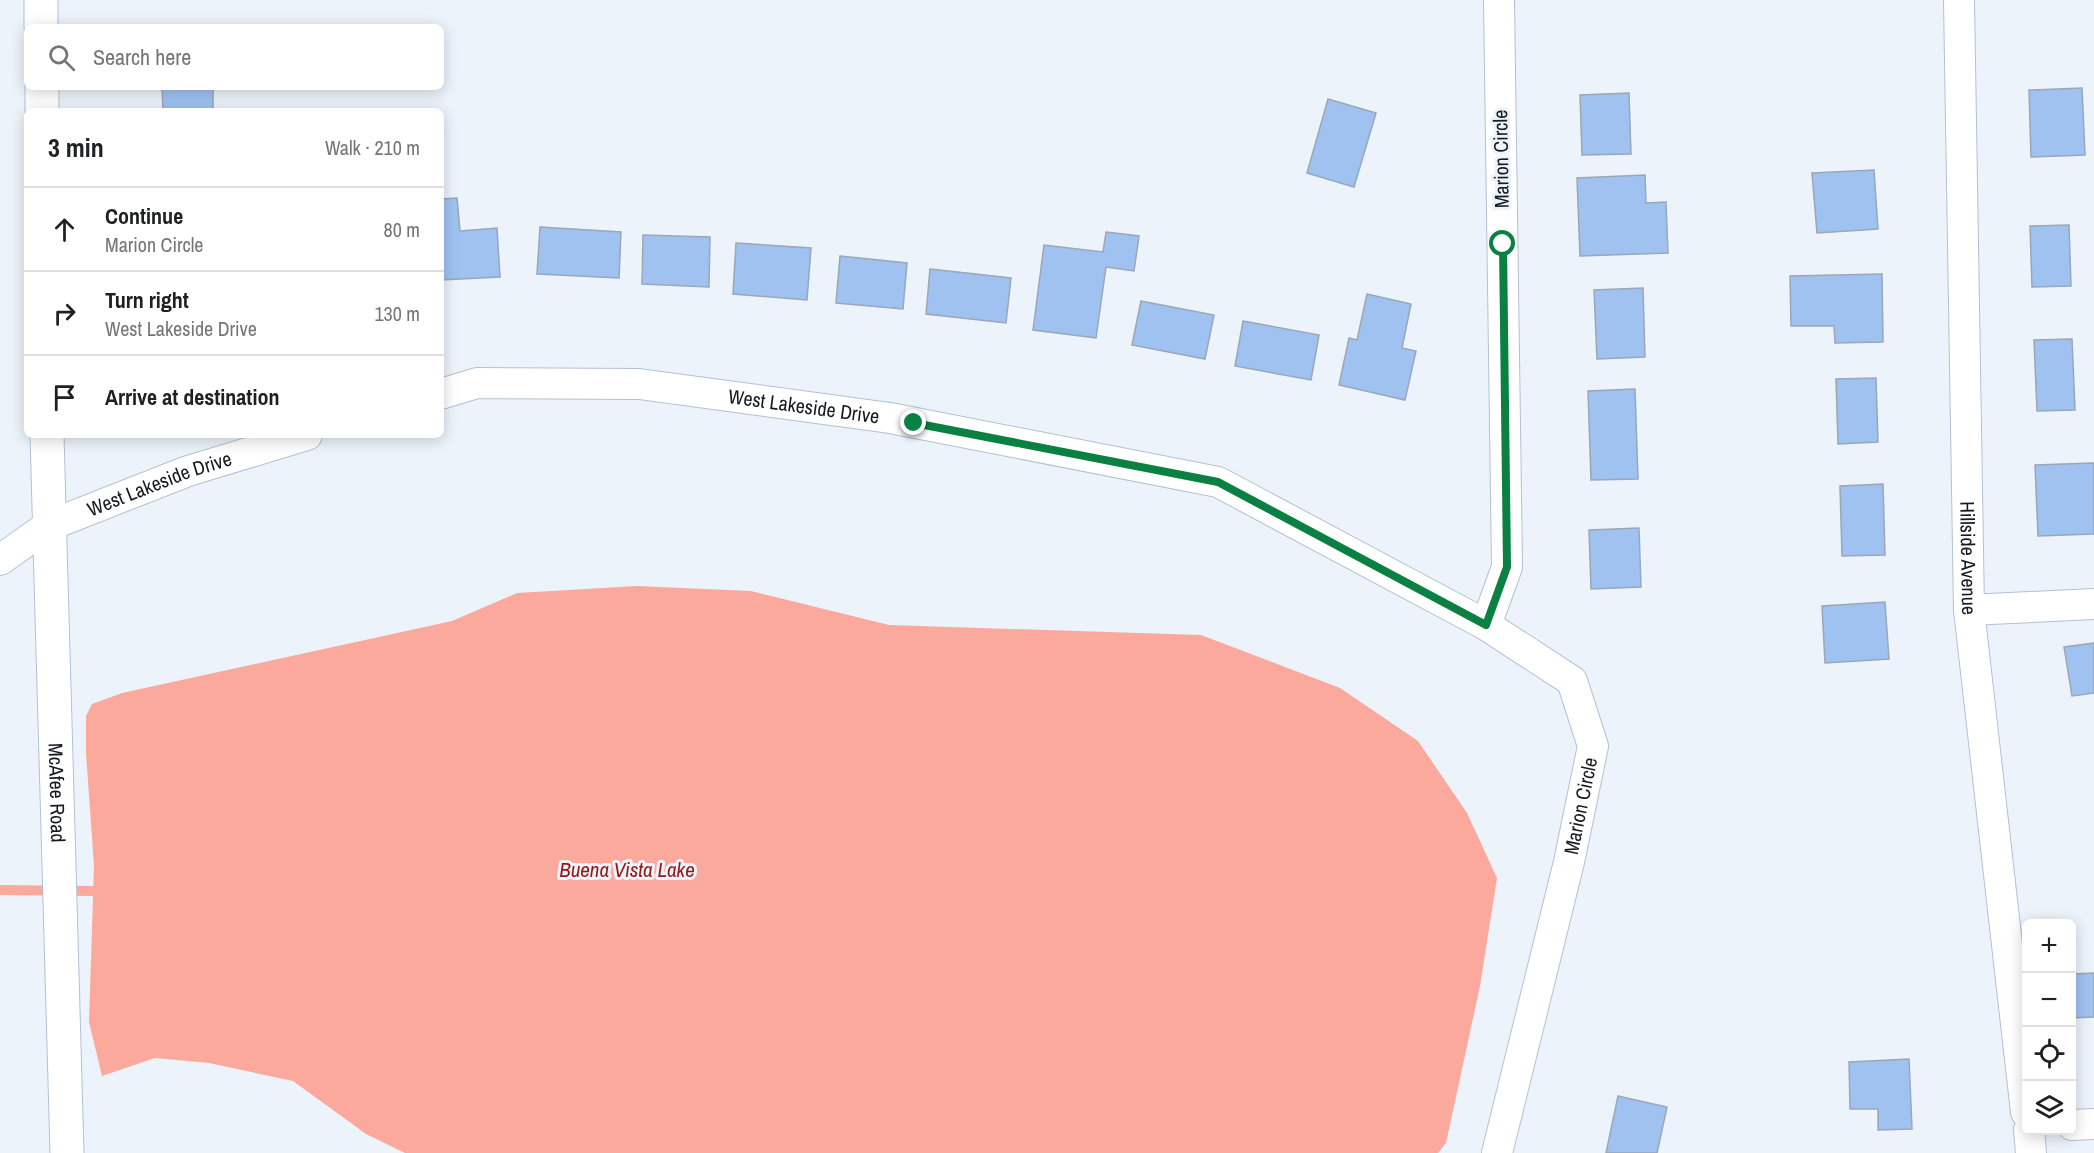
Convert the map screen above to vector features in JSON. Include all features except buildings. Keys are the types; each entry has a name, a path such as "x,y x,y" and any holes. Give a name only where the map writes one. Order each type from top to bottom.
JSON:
{"street":[{"path":"41,0 41,24"},
{"name":"Marion Circle","path":"1497,1153 1569,862 1593,746 1572,681 1486,625 1507,567 1499,0"},
{"name":"Hillside Avenue","path":"1959,0 1969,609 2022,1081"},
{"path":"42,90 42,108"},
{"name":"West Lakeside Drive","path":"444,393 477,383 639,384 890,418 1218,482 1486,625"},
{"name":"McAfee Road","path":"47,438 67,1153"},
{"name":"West Lakeside Drive","path":"0,560 48,526 188,471 297,438"},
{"path":"1969,609 2094,604"},
{"path":"2076,1125 2094,1124"},
{"path":"2029,1135 2031,1153"}],"water":[{"name":"Buena Vista Lake","path":"637,586 751,591 889,625 1201,635 1340,688 1418,741 1467,813 1497,878 1480,986 1446,1143 1438,1153 405,1153 366,1134 293,1081 209,1063 155,1058 102,1076 89,1022 94,866 86,753 86,716 92,704 122,693 452,621 517,593"}],"waterway":[{"path":"0,890 93,891"}],"route":[{"path":"914,423 1218,482 1486,625 1507,567 1503,244"}]}
